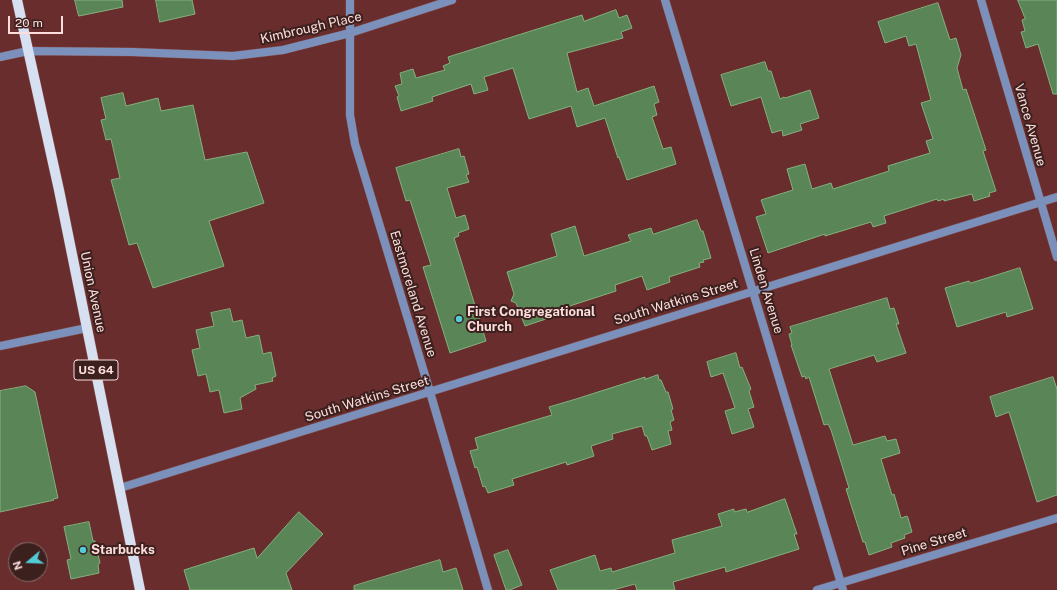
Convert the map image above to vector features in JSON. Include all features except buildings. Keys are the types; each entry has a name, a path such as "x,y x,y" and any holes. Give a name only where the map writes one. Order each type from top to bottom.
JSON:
{"main road":[{"name":"Union Avenue","path":"17,0 59,190 140,590"}],"street":[{"name":"Eastmoreland Avenue","path":"350,0 350,115 355,144 488,590"},
{"name":"Kimbrough Place","path":"0,57 28,51 132,52 233,56 283,50 350,33 452,0"},
{"name":"Linden Avenue","path":"665,0 842,586"},
{"name":"Vance Avenue","path":"981,0 1057,257"},
{"name":"South Watkins Street","path":"120,488 1057,197"},
{"path":"0,346 87,328"},
{"name":"Pine Street","path":"817,590 842,586 1057,518"}],"place":[{"name":"First Congregational Church","path":"459,319"},
{"name":"Starbucks","path":"83,550"}]}
